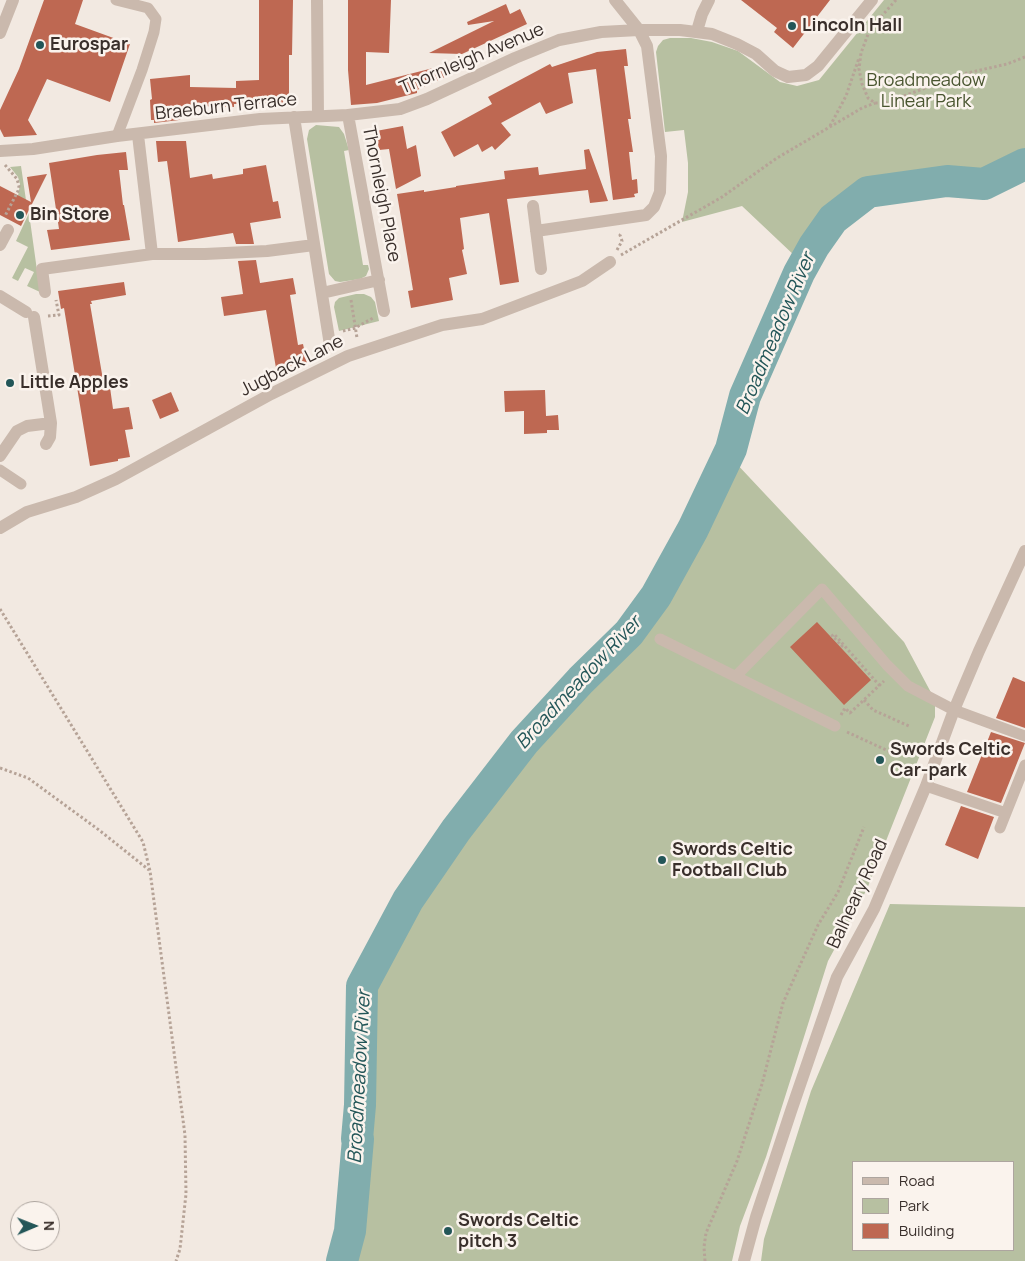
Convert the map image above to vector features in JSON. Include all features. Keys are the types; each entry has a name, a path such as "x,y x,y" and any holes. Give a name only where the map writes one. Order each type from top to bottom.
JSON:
{"street":[{"path":"0,33 13,0"},
{"path":"317,0 318,116"},
{"path":"536,231 646,215 654,207 660,192 661,156 647,46 639,30 615,0"},
{"path":"698,31 702,14 709,0"},
{"name":"Thornleigh Avenue","path":"318,116 348,115 400,109 427,99 515,58 559,40 601,32 639,30 698,31 712,34 737,44 756,54 775,71 788,77 806,75 818,66 872,0"},
{"name":"Thornleigh Place","path":"348,115 384,311"},
{"name":"Braeburn Terrace","path":"138,135 260,119 318,116"},
{"path":"294,117 329,339"},
{"path":"1,151 33,149 117,136 138,135 152,254"},
{"path":"533,206 541,269"},
{"path":"0,245 8,230"},
{"path":"45,292 42,268 152,254 267,251 314,245"},
{"name":"Jugback Lane","path":"0,528 27,512 76,497 116,479 271,394 361,351 442,325 482,319 582,281 610,262"},
{"name":"Thornleigh Place","path":"322,293 379,280"},
{"path":"0,296 30,315 51,424 50,437 46,444"},
{"path":"0,456 17,431 27,426 51,424"},
{"name":"Balheary Road","path":"744,1261 756,1217 837,977 874,909 926,786 954,710 1025,551"}],"lane":[{"path":"116,0 148,8 156,19 154,32 142,70 117,136"},
{"path":"0,470 21,484"},
{"path":"736,676 822,589 908,686 954,710 1025,736"},
{"path":"660,638 835,726"},
{"path":"1000,828 1025,765"},
{"path":"926,786 1006,813"}],"path":[{"path":"830,127 846,96 870,29 896,0"},
{"path":"861,53 859,69 862,84 868,98 875,103"},
{"path":"610,262 722,197 777,158 862,108 875,103 884,103 963,74 1007,64 1025,57"},
{"path":"1,151 4,164 17,179 18,186 18,191 3,220 8,230"},
{"path":"349,286 355,328 361,351"},
{"path":"329,339 355,328 384,311"},
{"path":"0,609 143,842 150,871 186,1135 186,1194 180,1249 176,1261"},
{"path":"841,647 832,636 834,634 880,686"},
{"path":"892,670 880,686 850,713 845,708 835,726 896,755"},
{"path":"864,700 873,710 909,726"},
{"path":"0,768 28,778 99,830 150,871"},
{"path":"705,1261 706,1233 737,1160 762,1084 783,1003 818,926 838,892 864,827"}],"green space":[{"name":"Broadmeadow Linear Park","path":"884,0 1025,0 1025,164 984,184 947,181 868,192 805,244 796,257 742,206 682,222 688,192 688,163 684,130 665,132 656,52 663,40 691,38 712,42 738,51 780,82 797,86 819,80"},
{"path":"316,125 339,127 344,134 349,150 344,151 363,265 368,265 369,269 366,276 360,279 340,282 335,281 329,274 307,139 309,130"},
{"path":"21,166 27,207 18,196 20,184 18,177 10,167"},
{"path":"29,213 40,292 27,286 34,272 25,268 18,281 12,278 28,247 16,241"},
{"path":"364,294 371,297 375,302 379,321 339,331 334,307 335,302 339,298"},
{"name":"Swords Celtic Football Club","path":"734,461 904,642 935,700 935,717 867,889 828,961 766,1157 740,1226 732,1261 342,1261 350,1231 367,1010 375,976 412,902 562,717 653,621 680,576"},
{"path":"890,904 1025,907 1025,1261 761,1261 764,1239 811,1091"}],"building":[{"path":"44,0 83,0 75,24 130,44 110,102 47,79 28,120 37,135 4,137 0,129 0,110 19,69"},
{"path":"259,0 293,0 292,55 289,55 289,104 234,104 234,107 193,106 189,115 179,120 154,123 154,120 151,120 150,100 152,99 150,79 190,75 190,87 236,88 236,81 259,80"},
{"path":"348,0 391,0 389,53 366,52 366,85 461,61 464,68 417,90 417,93 377,103 351,105 348,70"},
{"name":"Lincoln Hall","path":"741,0 830,0 793,48 774,32 777,28"},
{"path":"506,4 510,14 520,9 527,24 462,54 429,53 494,21 468,25 467,22"},
{"path":"626,49 628,66 624,66 631,119 628,119 633,152 629,152 632,180 637,179 638,193 634,194 635,197 613,200 596,69 568,73 573,103 546,114 540,102 501,123 511,135 495,150 492,146 482,152 478,144 454,157 441,132 492,104 488,97 550,64 552,67 597,52"},
{"path":"403,126 407,149 416,145 421,176 396,189 389,149 379,150 376,131"},
{"path":"156,141 186,141 190,178 212,174 213,179 243,174 243,169 266,165 273,202 278,201 281,218 250,223 254,244 236,244 233,233 178,242 167,161 158,162"},
{"path":"589,149 608,201 590,203 588,190 507,199 519,282 500,285 489,213 460,218 464,249 462,250 467,274 449,278 453,300 411,308 408,291 413,290 397,194 424,190 424,192 505,179 504,171 538,167 539,175 586,169 584,150"},
{"path":"126,152 128,170 119,170 130,240 51,250 47,230 59,229 49,163"},
{"path":"47,174 21,226 0,215 0,186 31,202 27,177"},
{"path":"256,260 260,283 293,278 296,294 290,295 298,345 303,344 307,363 276,368 266,310 224,316 221,297 243,294 238,261"},
{"path":"124,282 126,295 91,301 92,304 90,304 102,374 108,373 113,409 129,407 133,429 125,430 130,457 90,466 64,308 61,309 58,291"},
{"path":"545,390 546,416 558,415 559,430 547,430 547,433 524,434 524,411 505,412 504,391"},
{"path":"171,392 179,411 160,419 152,400"},
{"path":"817,622 871,680 844,705 790,647"},
{"path":"1013,677 1025,682 1025,728 996,718"},
{"path":"991,732 1025,743 1001,803 967,792"},
{"path":"961,806 994,817 978,859 945,845"}],"waterway":[{"name":"Broadmeadow River","path":"342,1261 350,1231 358,1139 362,986 408,900 456,830 524,742 581,680 629,633 656,596 693,529 731,449 745,396 799,273 814,246 833,219 868,192 947,181 984,184 1025,164"}],"place":[{"name":"Lincoln Hall","path":"792,26"},
{"name":"Eurospar","path":"40,45"},
{"name":"Bin Store","path":"20,215"},
{"name":"Little Apples","path":"10,383"},
{"name":"Swords Celtic Car-park","path":"880,760"},
{"name":"Swords Celtic Football Club","path":"662,860"},
{"name":"Swords Celtic pitch 3","path":"448,1231"}]}
